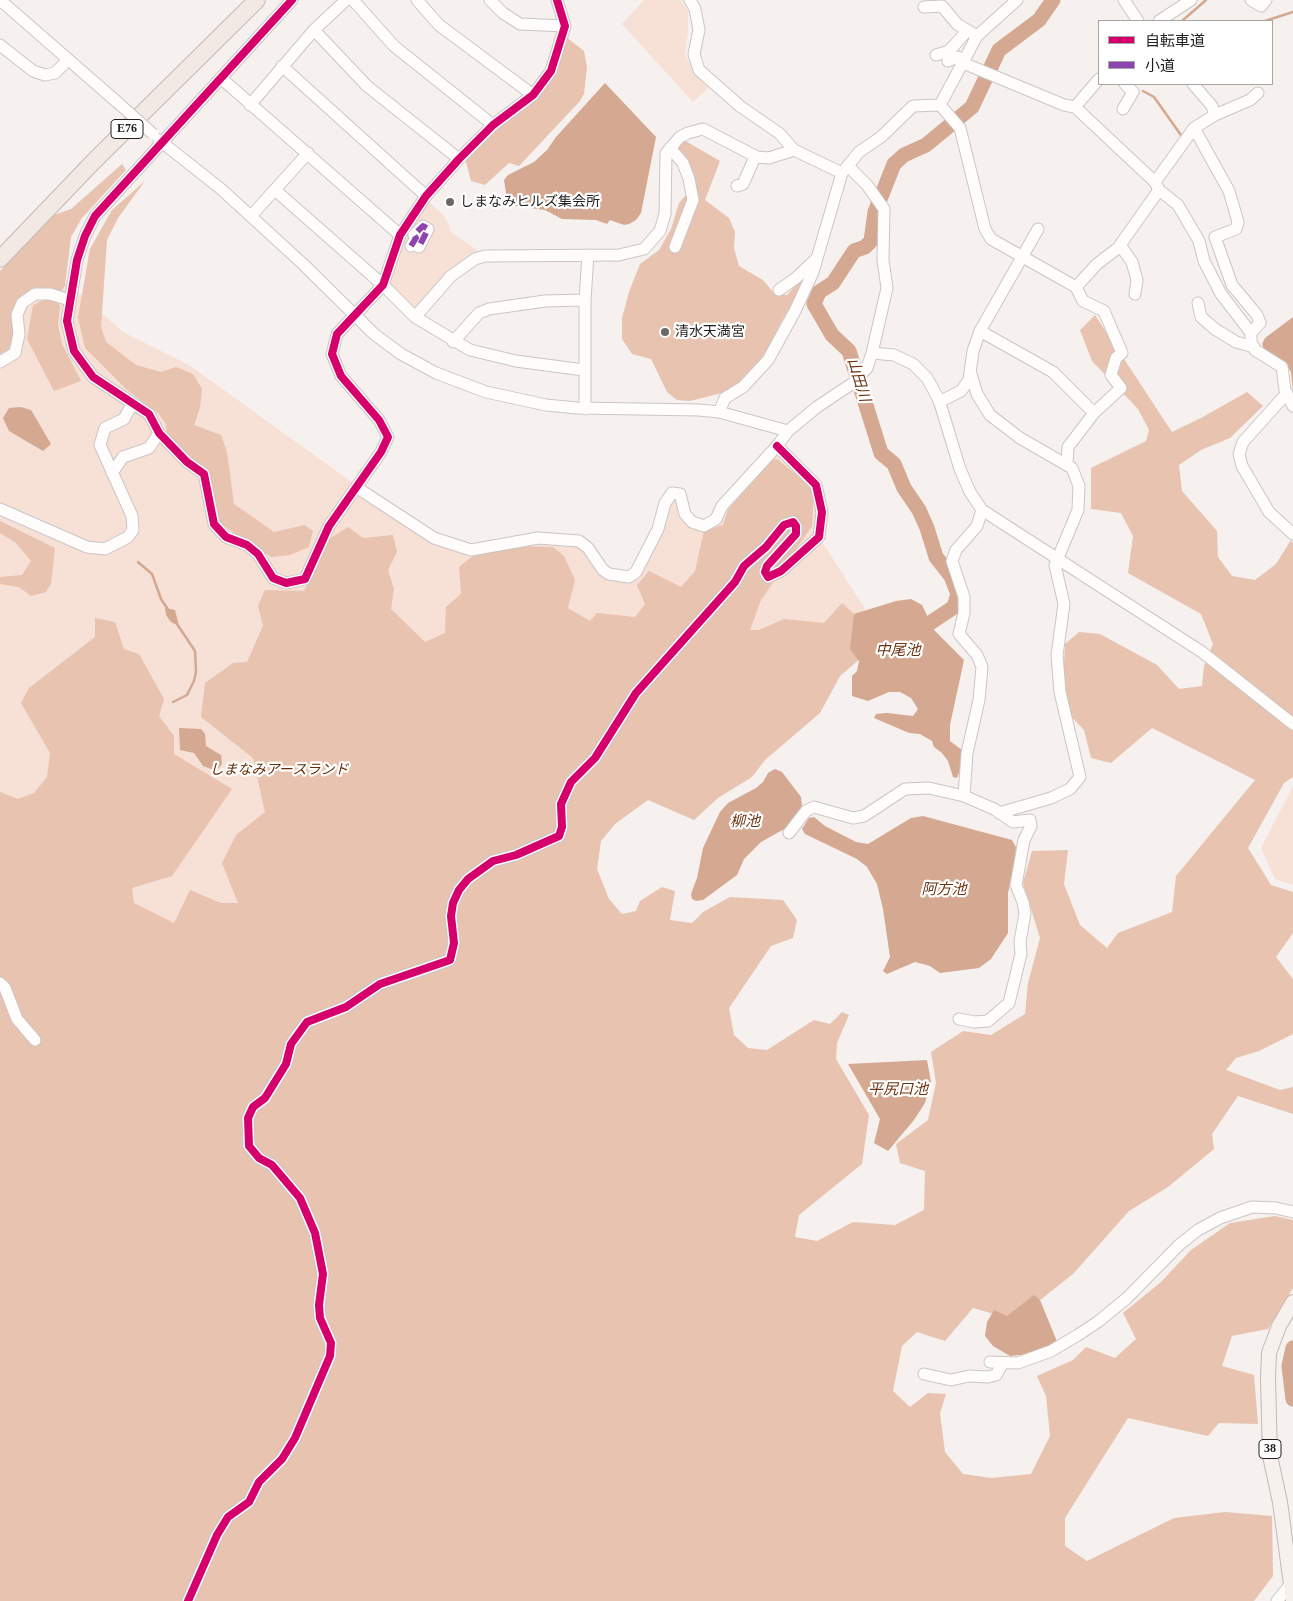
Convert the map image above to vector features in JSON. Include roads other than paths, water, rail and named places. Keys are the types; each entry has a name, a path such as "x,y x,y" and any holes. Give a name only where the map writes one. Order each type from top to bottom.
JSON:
{"highway":[{"name":"E76","path":"0,259 94,161 257,0"}],"main road":[{"name":"38","path":"1293,1302 1279,1326 1269,1354 1268,1379 1270,1456 1280,1502 1293,1600"}],"street":[{"path":"0,0 178,157 200,171 303,264 353,316 389,346 418,364 486,392 519,400 585,409 719,412 788,430"},
{"path":"292,0 163,144 95,216 85,236 77,260 67,320 74,351 93,377 149,414 159,433 187,462 204,474 214,524 226,537 247,545 258,554 273,578 286,583 305,579 328,526 381,452 388,437 379,420 340,376 332,354 337,334 383,285 400,235 426,196 458,159 493,124 533,95 551,71 565,26 557,0"},
{"path":"250,105 314,30 346,0"},
{"path":"353,0 394,46 493,124"},
{"path":"417,0 439,25 533,95"},
{"path":"490,0 503,13 520,24 565,26"},
{"path":"356,487 434,538 471,550 538,538 579,541 588,548 602,570 608,574 629,577 636,572 653,540 664,502 672,493 680,494 685,514 692,522 704,526 716,519 722,506 777,446 788,430 817,407 853,384 867,368 887,288 882,260 884,209 867,185 845,169 794,150 779,133 741,108 699,70 694,54 699,30 695,8 690,0"},
{"path":"936,55 949,51 1017,0"},
{"path":"1124,0 1137,20"},
{"path":"1161,20 1191,0"},
{"path":"1251,0 1261,6 1266,0"},
{"path":"924,7 942,6 957,24 972,34"},
{"path":"314,30 367,86 458,159"},
{"path":"940,105 964,61 972,34"},
{"path":"0,45 34,71 45,75 55,73 68,60"},
{"path":"948,61 957,57 1064,105 1075,107 1178,205 1199,241 1204,261 1221,294 1251,333 1254,347"},
{"path":"282,66 426,196"},
{"path":"222,79 400,235"},
{"path":"1075,107 1098,80"},
{"path":"1123,109 1133,92 1126,85"},
{"path":"1194,85 1212,106 1215,115"},
{"path":"1076,287 1120,245 1194,128 1215,115 1250,100 1258,93"},
{"path":"719,412 725,398 743,387 768,360 805,290 813,272 845,169 859,152 892,128 912,106 940,105 951,115 960,128 985,229 996,244 1076,287 1083,301 1104,311 1122,354 1116,358 1111,375 1121,388 1094,413 1068,447 1067,464"},
{"path":"1194,128 1229,191 1238,222 1236,229 1215,237 1232,285 1257,315 1260,323 1251,333"},
{"path":"415,317 451,276 475,259 485,256 628,255 640,251 651,244 660,231 665,214 666,153 680,137 703,130 755,157 769,158 794,150"},
{"path":"670,148 682,163 689,179 693,200 675,247"},
{"path":"250,216 308,153"},
{"path":"737,186 743,184 755,157"},
{"path":"275,190 383,285 415,317 453,342 470,350 516,361 584,370"},
{"path":"1172,200 1178,219"},
{"path":"999,812 1051,798 1070,789 1080,777 1060,692 1057,655 1064,604 1055,565 1078,510 1079,486 1072,468 1067,464 1020,438 990,415 977,394 971,374 973,351 980,330 1038,229"},
{"path":"1120,245 1132,262 1137,280 1135,294"},
{"path":"585,409 585,300 588,255"},
{"path":"779,290 796,278 816,258"},
{"path":"0,362 16,353 18,314 22,302 35,294 50,294 70,300"},
{"path":"453,342 479,313 489,309 544,301 585,300"},
{"path":"1198,303 1200,316 1215,330 1236,342 1254,347 1282,367 1287,393 1293,406"},
{"path":"980,330 1053,372 1094,413"},
{"path":"872,353 894,355 913,364 927,378 939,402 960,469 970,492 982,510 1202,652 1293,724"},
{"path":"939,402 961,390 971,374"},
{"path":"1287,393 1243,442 1239,454 1242,466 1270,512 1293,534"},
{"path":"0,508 88,548 105,549 123,541 133,530 132,516 100,444 105,428 124,419 127,401"},
{"path":"112,473 124,457 149,448 159,433"},
{"path":"188,1601 217,1535 228,1517 249,1502 260,1482 282,1459 295,1438 330,1356 331,1343 320,1318 319,1305 323,1274 315,1233 300,1198 272,1165 259,1158 249,1146 248,1118 253,1107 265,1098 281,1073 286,1064 291,1044 307,1022 346,1007 380,984 450,960 453,954 454,943 451,916 453,903 459,890 468,879 493,861 516,855 559,836 562,827 561,804 571,782 595,758 636,693 734,582 744,566 766,547 784,525 793,522 796,526 796,534 767,566 765,572 768,577 781,572 819,537 822,512 816,485 777,446"},
{"path":"964,796 967,753 980,700 982,667 977,655 959,634 964,613 964,597 962,585 952,560 956,550 976,526 982,510"},
{"path":"789,833 806,812 814,807 852,818 864,816 905,789 929,788 964,796 999,812 1013,822 1030,820 1031,826 1024,840 1016,885 1025,913 1020,942 1021,954 1009,1003 1001,1012 988,1021 974,1022 959,1019"},
{"path":"0,982 5,988 17,1019 35,1040"},
{"path":"990,1362 1018,1364 1052,1351 1100,1321 1179,1245 1198,1230 1220,1218 1252,1207 1276,1208 1293,1212"},
{"path":"924,1374 951,1380 969,1376 988,1377 996,1375 1004,1363"},
{"path":"1277,1601 1290,1585"}],"water":[{"path":"605,83 656,137 641,213 636,220 624,225 610,220 607,224 596,220 562,219 545,210 508,205 504,180 508,175 534,162 547,150 556,137"},
{"path":"1293,317 1293,391 1291,372 1286,364 1264,350 1262,344 1265,338"},
{"path":"21,407 31,410 51,444 43,451 9,431 3,418 9,408"},
{"name":"中尾池","path":"911,599 922,605 934,630 964,660 950,725 950,741 966,753 957,778 953,777 948,761 934,747 932,741 920,734 909,733 874,718 876,714 887,713 913,716 918,709 911,698 900,692 889,692 868,701 852,696 852,676 857,671 859,661 850,649 854,614 896,601"},
{"path":"165,608 175,610 179,626 171,622 166,615"},
{"path":"179,728 201,729 205,734 206,746 221,755 222,764 216,771 203,766 194,753 180,750"},
{"name":"柳池","path":"775,769 782,772 801,797 802,806 786,828 761,842 744,859 737,875 703,900 696,901 692,899 691,894 697,878 703,848 720,812 728,803 756,788 763,782 768,773"},
{"name":"阿方池","path":"923,816 1012,840 1016,847 1015,862 1008,893 1008,933 991,959 979,968 940,973 930,966 915,962 887,974 883,971 890,957 883,909 877,884 867,867 857,859 805,834 802,829 809,818 814,817 825,826 856,842 868,844 911,818"},
{"name":"平尻口池","path":"927,1060 931,1082 925,1103 914,1120 888,1151 874,1143 880,1119 848,1064"},
{"path":"1034,1295 1040,1300 1058,1344 1030,1354 1010,1356 993,1346 985,1336 987,1322 994,1310 1007,1316"}],"waterway":[{"name":"山田川","path":"930,623 954,607 958,594 951,576 936,557 919,510 904,488 894,464 881,453 849,351 832,335 814,304 819,292 833,283 854,251 865,247 871,241 875,212 894,164 904,155 926,145 972,107 999,50 1039,20 1053,0"},
{"path":"1183,20 1206,0"},
{"path":"1268,20 1293,12"},
{"path":"1143,91 1154,97 1183,138"},
{"path":"138,562 152,574 161,599 169,611"},
{"path":"173,702 187,695 196,672 195,651 177,624"},
{"path":"1293,1348 1289,1366 1293,1399"}],"place":[{"name":"しまなみヒルズ集会所","path":"450,202"},
{"name":"清水天満宮","path":"665,332"}],"park label":[{"name":"しまなみアースランド","path":"279,770"}]}
